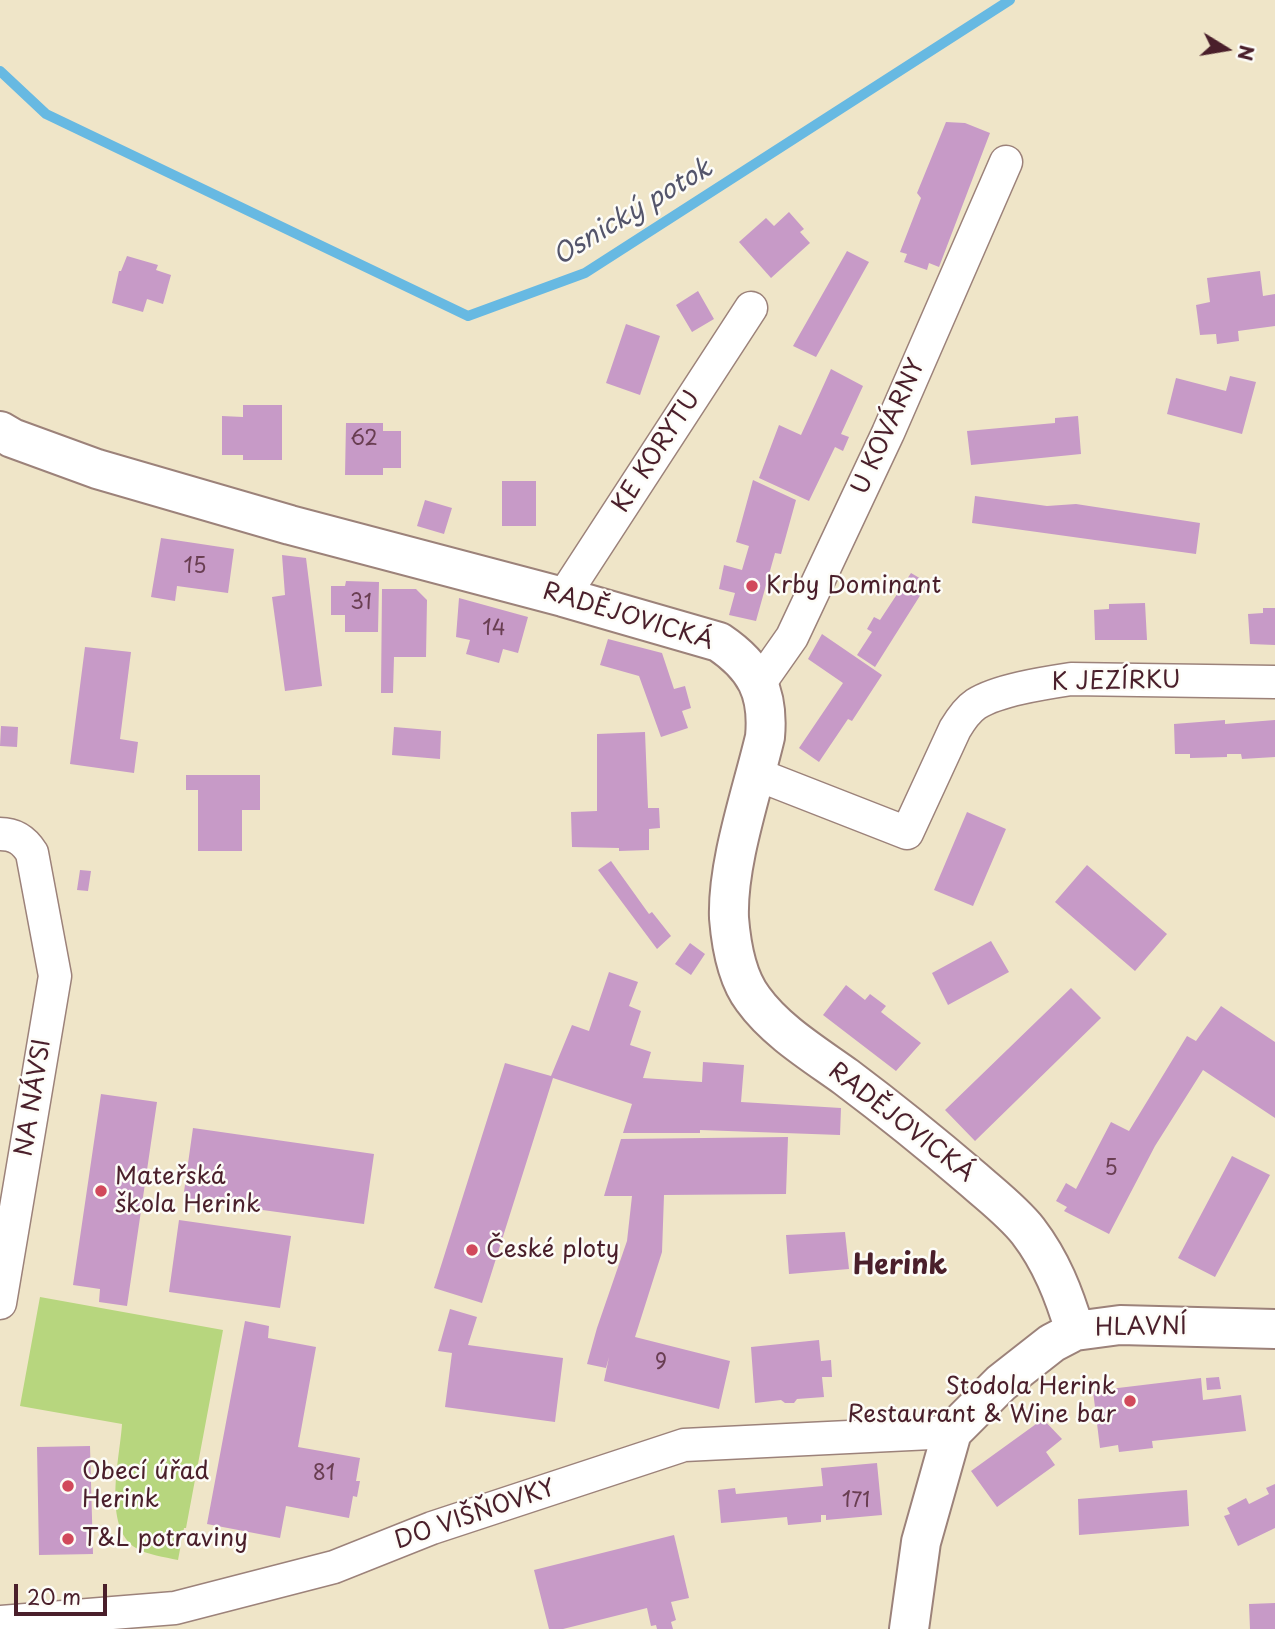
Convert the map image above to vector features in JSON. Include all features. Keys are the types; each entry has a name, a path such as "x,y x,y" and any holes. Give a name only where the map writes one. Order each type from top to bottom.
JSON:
{"street":[{"name":"U KOVÁRNY","path":"759,684 792,637 860,493 1006,162"},
{"name":"KE KORYTU","path":"564,597 751,308"},
{"name":"RADĚJOVICKÁ","path":"0,431 12,438 110,473 290,525 564,597 719,642 736,653 759,684 767,719 729,897 729,921 734,948 751,997 803,1047 903,1119 1026,1229 1044,1254 1063,1291 1074,1331"},
{"name":"K JEZÍRKU","path":"756,774 907,833 955,729 964,715 985,699 1040,683 1071,679 1275,682"},
{"name":"NA NÁVSI","path":"0,834 17,837 26,843 32,853 55,976 0,1303"},
{"name":"HLAVNÍ","path":"909,1629 921,1542 952,1432 1001,1383 1052,1343 1074,1331 1120,1325 1275,1329"},
{"name":"DO VIŠŇOVKY","path":"0,1622 176,1608 215,1598 334,1567 432,1528 684,1445 952,1432"}],"green space":[{"path":"40,1297 223,1330 178,1560 136,1548 119,1525 116,1491 122,1424 20,1406"}],"building":[{"path":"946,122 965,123 990,133 939,267 929,263 927,270 904,262 907,254 900,252 921,198 917,193"},
{"path":"789,212 804,229 800,232 810,243 771,278 739,242 766,218 774,226"},
{"path":"847,251 869,262 816,357 793,346"},
{"path":"127,256 158,265 156,270 171,275 163,304 147,299 143,312 112,303 119,271"},
{"path":"1260,271 1263,296 1275,294 1275,326 1238,331 1239,341 1217,344 1216,334 1200,335 1196,305 1210,302 1207,278"},
{"path":"698,291 714,319 692,332 676,305"},
{"path":"626,324 660,336 640,395 606,383"},
{"path":"831,369 863,386 841,434 849,437 843,451 835,447 809,501 759,478 779,425 801,435"},
{"path":"1230,376 1256,382 1242,434 1167,414 1176,378 1226,391"},
{"path":"243,405 282,405 282,460 243,460 243,455 222,455 222,416 243,417"},
{"path":"1078,416 1081,454 971,465 967,431 1055,423 1055,418"},
{"path":"346,423 383,423 383,431 401,431 401,468 383,468 383,475 345,475"},
{"path":"753,480 796,500 781,554 775,553 756,621 729,615 735,593 719,589 724,565 742,570 749,546 736,542"},
{"path":"502,481 536,481 536,526 502,526"},
{"path":"975,496 1047,506 1076,504 1200,523 1196,554 972,523"},
{"path":"425,500 452,508 444,534 417,526"},
{"path":"161,538 234,549 228,593 177,586 175,601 151,597"},
{"path":"282,555 306,558 322,686 285,691 272,597 285,595"},
{"path":"911,573 928,583 875,667 857,655 872,632 867,629 874,617 880,620"},
{"path":"346,581 379,582 378,632 345,632 345,615 331,615 331,586 345,586"},
{"path":"382,589 416,589 427,600 426,657 394,657 393,693 381,693"},
{"path":"459,598 528,617 518,653 503,649 499,663 466,654 470,640 456,637"},
{"path":"1145,603 1147,640 1095,640 1094,610 1109,609 1109,604"},
{"path":"1263,608 1275,608 1275,645 1250,644 1248,614 1263,613"},
{"path":"822,634 882,675 852,721 848,719 819,762 799,748 843,683 808,659"},
{"path":"608,639 662,653 674,689 685,686 691,708 682,711 688,728 661,737 639,676 600,665"},
{"path":"85,647 131,652 120,739 138,742 134,773 70,764"},
{"path":"1225,720 1225,724 1275,720 1275,757 1242,759 1241,754 1227,754 1227,757 1190,758 1190,754 1175,754 1174,724"},
{"path":"1,726 18,727 17,747 0,746"},
{"path":"394,727 441,731 440,759 392,755"},
{"path":"645,732 648,808 659,808 660,828 649,829 649,850 619,851 619,848 572,847 571,812 597,811 597,734"},
{"path":"186,775 260,775 260,810 242,810 242,851 198,851 198,790 186,790"},
{"path":"967,812 1006,829 973,906 934,890"},
{"path":"611,861 649,914 652,912 671,936 657,949 598,870"},
{"path":"1087,865 1167,934 1135,971 1055,902"},
{"path":"80,870 91,871 88,891 77,890"},
{"path":"991,941 1009,972 948,1005 932,973"},
{"path":"690,943 705,954 691,975 675,964"},
{"path":"609,972 638,982 629,1006 641,1011 630,1045 651,1052 643,1078 702,1082 703,1062 744,1065 741,1102 841,1108 840,1135 700,1130 700,1133 623,1133 632,1104 553,1078 482,1303 434,1288 505,1063 551,1076 572,1025 589,1031"},
{"path":"846,985 865,1000 870,994 886,1006 881,1012 921,1043 896,1071 823,1015"},
{"path":"1071,988 1101,1018 975,1141 945,1110"},
{"path":"1221,1006 1275,1042 1275,1118 1203,1070 1155,1146 1109,1234 1064,1211 1067,1207 1056,1201 1066,1183 1076,1189 1111,1122 1129,1131 1187,1036 1196,1041"},
{"path":"101,1094 157,1102 127,1306 99,1302 100,1289 73,1285"},
{"path":"193,1128 374,1154 364,1224 183,1199"},
{"path":"788,1137 786,1194 664,1195 662,1252 635,1337 730,1361 719,1409 604,1381 609,1357 606,1368 587,1364 627,1241 632,1196 604,1196 621,1139"},
{"path":"1232,1156 1270,1175 1215,1277 1178,1258"},
{"path":"179,1220 291,1236 280,1308 169,1292"},
{"path":"845,1232 849,1269 789,1274 786,1235"},
{"path":"450,1309 477,1317 468,1345 563,1358 555,1422 445,1407 452,1353 438,1351"},
{"path":"245,1321 269,1326 268,1338 316,1347 298,1447 360,1458 356,1481 360,1481 357,1497 353,1496 349,1518 286,1506 280,1538 207,1524"},
{"path":"819,1340 821,1361 831,1360 832,1377 822,1377 824,1397 797,1399 794,1403 781,1400 755,1403 751,1347"},
{"path":"1219,1377 1221,1389 1207,1390 1206,1378"},
{"path":"1201,1378 1203,1400 1241,1395 1246,1431 1152,1441 1153,1448 1119,1452 1118,1445 1100,1448 1093,1391"},
{"path":"1043,1419 1062,1439 1046,1452 1055,1465 997,1507 971,1471"},
{"path":"90,1446 93,1554 39,1555 37,1447"},
{"path":"877,1463 882,1515 826,1520 826,1515 821,1515 821,1522 788,1525 787,1517 721,1523 718,1490 735,1488 736,1494 823,1486 821,1468"},
{"path":"1275,1484 1275,1528 1238,1546 1224,1516 1230,1514 1227,1508 1246,1498 1249,1504 1269,1494 1266,1488"},
{"path":"1187,1490 1189,1526 1079,1535 1078,1499"},
{"path":"674,1535 689,1598 671,1602 676,1620 671,1622 673,1629 657,1629 656,1625 651,1626 647,1608 563,1629 549,1629 534,1570"},
{"path":"1275,1603 1275,1629 1250,1629 1249,1604"}],"waterway":[{"name":"Osnický potok","path":"0,71 46,114 468,316 585,273 1010,0"}],"place":[{"name":"Krby Dominant","path":"752,586"},
{"name":"Mateřská škola Herink","path":"101,1191"},
{"name":"České ploty","path":"472,1250"},
{"name":"Stodola Herink Restaurant & Wine bar","path":"1130,1401"},
{"name":"Obecí úřad Herink","path":"68,1486"},
{"name":"T&L potraviny","path":"68,1539"}],"district":[{"name":"Herink","path":"900,1266"}]}
